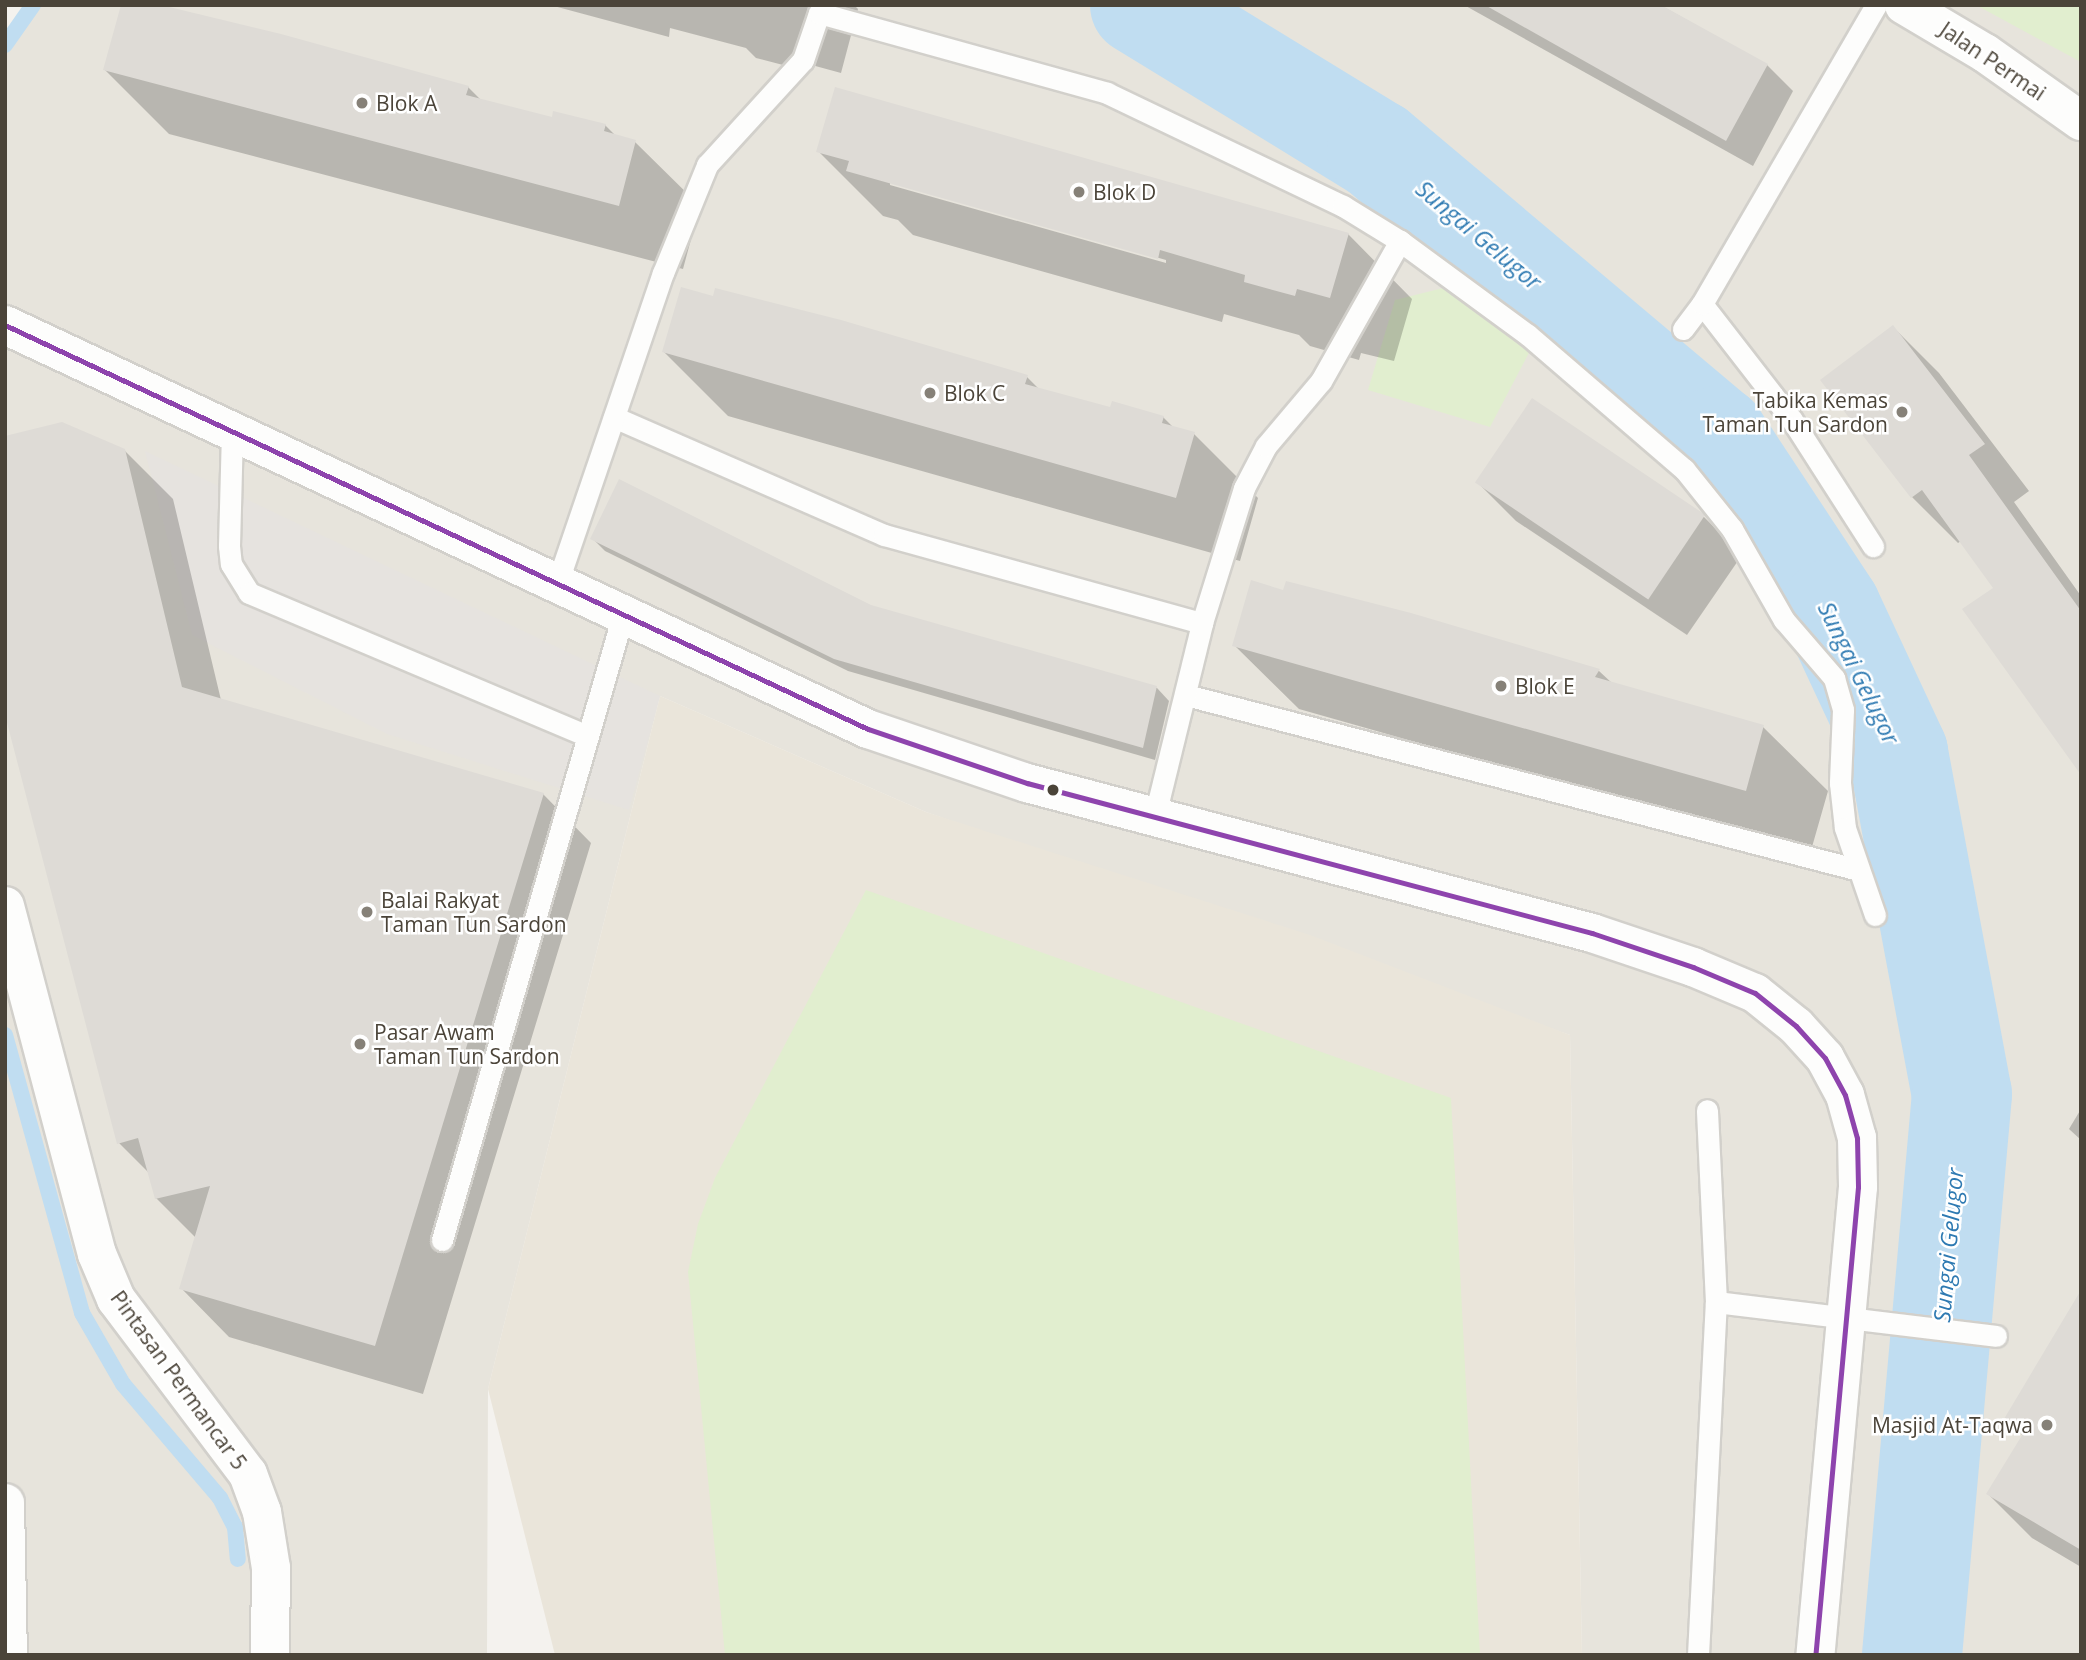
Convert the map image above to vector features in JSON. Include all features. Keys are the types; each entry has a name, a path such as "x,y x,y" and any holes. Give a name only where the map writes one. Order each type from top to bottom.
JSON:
{"street":[{"name":"Jalan Permai","path":"1904,5 1985,53 2081,121"},
{"path":"5,325 558,581 623,615 868,729 1027,783 1154,819 1592,933 1755,993 1796,1026 1825,1058 1845,1095 1857,1138 1858,1188 1815,1655"},
{"name":"Pintasan Permancar 5","path":"5,906 106,1276 116,1299 248,1474 262,1512 271,1568 270,1655"},
{"path":"5,1503 8,1655"}],"lane":[{"path":"1683,329 1702,304 1877,5"},
{"path":"558,581 663,273 707,165 803,60 819,9 1107,93 1343,206 1400,241 1528,335 1656,444 1684,469 1732,529 1784,620 1834,678 1843,710 1840,783 1845,828 1875,915"},
{"path":"1154,819 1202,623 1232,521 1266,446 1321,382 1400,241"},
{"path":"1702,304 1792,420 1873,546"},
{"path":"614,417 884,535 1202,623"},
{"path":"232,431 229,546 231,564 249,593 587,736"},
{"path":"442,1240 623,615"},
{"path":"1186,695 1859,870"},
{"path":"1698,1655 1716,1302 1707,1110"},
{"path":"1716,1302 1996,1336"}],"shaded area":[{"path":"33,5 2081,5 2081,1655 1582,1655 1570,1035 926,812 660,696 488,1389 487,1655 5,1655 5,45"},
{"path":"145,451 660,696 629,810 387,734 192,635"},
{"path":"660,696 926,812 1310,935 1570,1035 1582,1655 555,1655 488,1389"}],"green space":[{"path":"1976,5 2081,5 2081,62"},
{"path":"1443,288 1532,347 1490,427 1368,390 1395,300"},
{"path":"866,890 1451,1098 1480,1655 725,1655 688,1272 698,1224 715,1178"}],"building":[{"name":"Blok A","path":"121,5 161,5 281,34 469,86 466,95 552,117 553,111 606,124 604,131 636,140 619,206 103,70"},
{"path":"1485,5 1661,5 1768,64 1726,141"},
{"name":"Blok D","path":"835,87 1349,233 1330,298 1297,289 1295,296 1244,282 1245,275 1160,250 1158,259 846,171 849,161 816,152"},
{"name":"Blok C","path":"681,287 713,296 715,288 841,320 1028,375 1025,384 1110,407 1112,401 1164,416 1162,423 1195,432 1176,498 662,352"},
{"path":"1893,325 1985,444 1969,455 2081,611 2081,775 1962,609 1993,588 1922,490 1911,498 1820,380"},
{"path":"1532,398 1705,515 1648,599 1475,483"},
{"path":"62,422 125,449 182,687 544,793 375,1346 179,1289 210,1186 155,1199 138,1138 117,1144 5,715 5,436"},
{"path":"619,479 871,605 1157,686 1143,748 834,659 590,539"},
{"name":"Blok E","path":"1251,580 1283,590 1286,581 1411,613 1600,669 1595,677 1764,725 1746,791 1232,646"},
{"name":"Masjid At-Taqwa","path":"2081,1290 2081,1550 1986,1494 2024,1432 2004,1419"}],"waterway":[{"path":"5,45 33,5"},
{"name":"Sungai Gelugor","path":"1140,5 1377,150 1717,436 1831,609 1898,753 1962,1094 1912,1655"},
{"path":"5,1035 82,1313 123,1384 220,1498 235,1527 238,1559"}],"transit line":[{"path":"5,325 868,729 1027,783 1592,933 1693,967 1755,993 1796,1026 1825,1058 1845,1095 1857,1138 1858,1187 1815,1655"}],"place":[{"name":"Blok A","path":"362,103"},
{"name":"Blok D","path":"1079,192"},
{"name":"Blok C","path":"930,393"},
{"name":"Tabika Kemas Taman Tun Sardon","path":"1902,412"},
{"name":"Blok E","path":"1501,686"},
{"name":"Balai Rakyat Taman Tun Sardon","path":"367,912"},
{"name":"Pasar Awam Taman Tun Sardon","path":"360,1044"},
{"name":"Masjid At-Taqwa","path":"2047,1425"}]}
